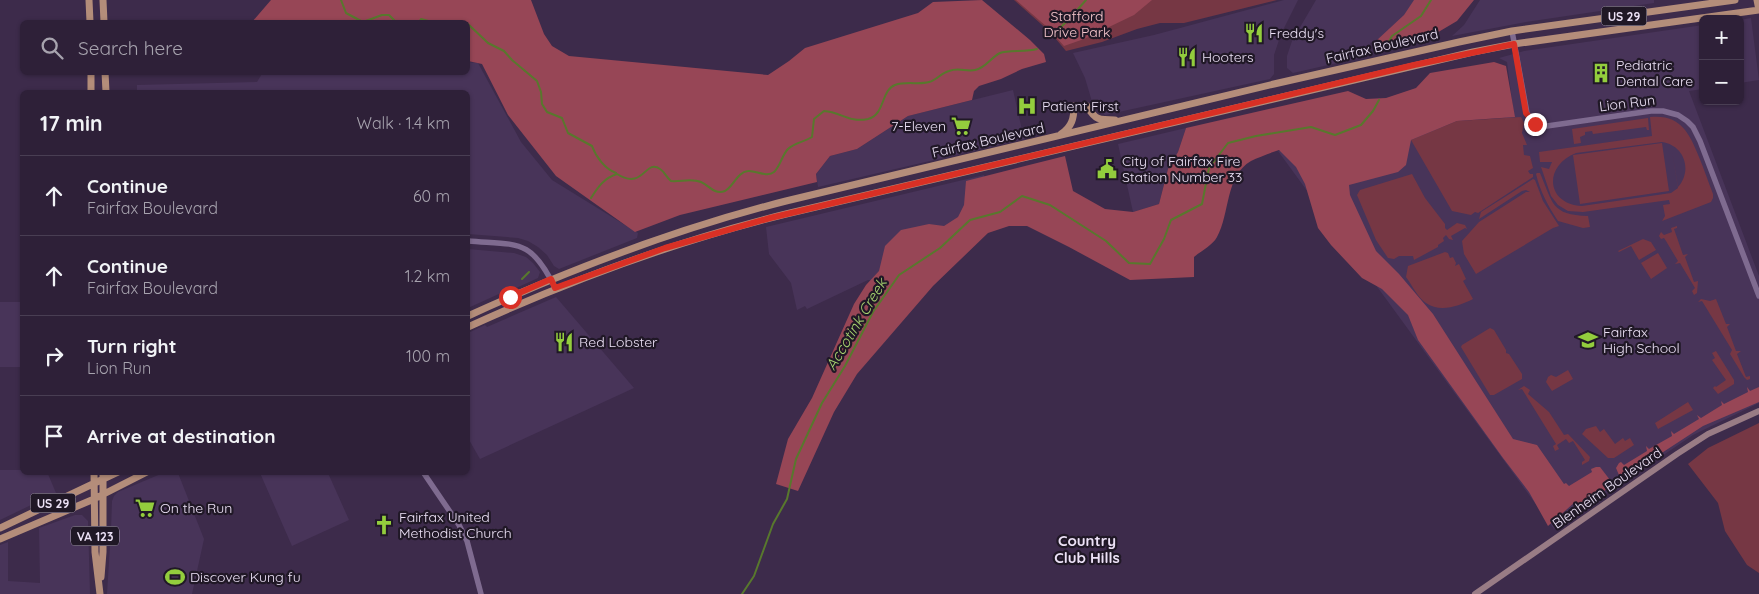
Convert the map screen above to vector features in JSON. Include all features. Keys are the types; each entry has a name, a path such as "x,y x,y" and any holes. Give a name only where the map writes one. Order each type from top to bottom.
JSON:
{"main road":[{"path":"89,0 90,20"},
{"path":"103,0 104,20"},
{"name":"Fairfax Boulevard","path":"470,315 551,279 641,244 740,213 1274,84 1512,31 1735,0"},
{"path":"1757,0 1759,10"},
{"name":"Fairfax Boulevard","path":"470,326 555,288 665,248 770,218 1414,65 1514,44 1759,10"},
{"path":"91,75 91,90"},
{"path":"105,75 106,90"},
{"path":"1056,137 1067,130 1071,124 1074,106"},
{"path":"1087,106 1092,115 1100,120 1131,120"},
{"name":"Blenheim Boulevard","path":"1475,594 1708,434 1759,411"},
{"name":"VA 123","path":"94,475 95,552 100,585"},
{"name":"US 29","path":"0,539 103,494 141,475"},
{"name":"VA 123","path":"100,594 103,558 103,476"},
{"name":"US 29","path":"0,528 94,484 103,476"}],"street":[{"name":"Lion Run","path":"1512,31 1526,113 1531,121 1538,125 1547,126 1658,110 1673,113 1690,124 1700,141 1759,296"},
{"path":"470,241 524,248 538,258 555,288"},
{"path":"425,475 459,525 467,541 481,594"}],"shaded area":[{"path":"1284,0 1298,0 1281,34 1274,55 1274,74 1270,79 1105,115 1093,105 1085,78 1073,53 1154,35"},
{"path":"1316,0 1455,0 1402,35 1370,43 1372,55 1293,73 1287,68 1287,56 1292,41"},
{"path":"1480,0 1654,0 1654,3 1526,22 1452,36 1464,25"},
{"path":"1751,18 1759,80 1744,82 1744,60 1744,19"},
{"name":"Fairfax High School","path":"1699,26 1699,90 1689,91 1759,276 1759,403 1693,435 1554,529 1278,151 1514,116 1507,62 1499,58 1524,51"},
{"path":"470,62 478,63 521,142 552,180 638,233 637,238 559,269 554,266 547,255 528,241 518,238 470,234 470,90 137,90 137,85 257,82 261,75 470,75"},
{"path":"1013,90 1024,139 818,187 816,174 830,156 857,149 908,116"},
{"path":"1186,128 1178,152 1168,169 1159,204 1133,212 1118,144"},
{"path":"984,175 992,211 902,284 868,280 807,309 805,306 797,310 791,283 769,254 766,227"},
{"path":"470,249 514,253 526,257 540,272 538,278 501,295 501,293 470,307"},
{"path":"556,297 634,388 480,459 470,442 470,332 485,325 487,327"},
{"path":"0,302 20,302 20,367 0,367"},
{"path":"0,470 20,470 20,475 48,475 56,493 0,520"},
{"path":"158,475 179,475 204,539 192,594 107,594 112,501 118,492"},
{"path":"261,475 329,475 349,520 292,546"},
{"path":"75,515 82,515 88,521 90,594 0,594 0,545 8,542 8,581 40,583 39,528"}],"green space":[{"path":"271,0 531,0 544,34 552,46 569,56 768,75 805,48 918,13 933,2 982,0 1030,40 1044,54 1046,62 1022,69 1001,79 979,86 974,91 972,100 908,116 857,149 830,156 816,174 817,182 680,215 635,232 556,176 508,115 482,64 470,61 470,20 254,20"},
{"name":"Stafford Drive Park","path":"1014,0 1277,0 1184,23 1160,23 1102,42 1066,51 1050,32"},
{"path":"1016,0 1152,0 1134,15 1084,39 1064,46 1047,27"},
{"path":"1414,0 1474,0 1457,21 1435,34 1374,48 1376,41 1404,15"},
{"path":"1494,62 1506,66 1515,117 1457,121 1411,140 1406,165 1398,172 1349,185 1350,195 1376,251 1399,274 1433,314 1513,439 1537,445 1564,484 1566,483 1569,486 1592,472 1591,469 1596,467 1600,467 1610,480 1609,487 1580,508 1575,502 1548,526 1529,492 1418,340 1408,315 1382,289 1362,278 1318,228 1305,184 1296,167 1279,150 1251,161 1237,176 1232,186 1217,237 1194,257 1194,277 1130,280 1027,226 1009,226 988,233 933,286 857,374 834,412 798,491 776,484 788,439 812,398 854,304 866,285 879,271 885,246 901,230 929,224 944,226 958,217 964,205 966,181 1065,156 1073,191 1105,209 1133,212 1159,204 1168,169 1178,152 1186,128 1348,91 1366,99 1386,98 1416,88 1430,73"},
{"path":"1521,117 1524,123 1522,133 1527,145 1523,145 1524,155 1530,156 1533,168 1528,171 1530,174 1533,174 1533,177 1478,213 1475,212 1471,215 1452,211 1411,140 1457,121"},
{"path":"1650,117 1669,118 1682,126 1703,166 1713,194 1711,202 1662,221 1665,216 1663,205 1670,204 1669,200 1583,212 1568,211 1558,205 1551,196 1541,167 1549,169 1552,162 1540,162 1539,152 1652,136","holes":["1662,142 1670,144 1681,153 1685,166 1683,180 1678,187 1672,151 1678,188 1671,193 1582,206 1570,204 1561,199 1556,192 1553,184 1558,166 1565,159 1576,153"]},
{"path":"1648,118 1649,130 1646,127 1593,134 1592,131 1585,132 1585,135 1580,137 1581,143 1574,144 1572,129"},
{"path":"1662,143 1669,191 1580,204 1573,155"},
{"path":"1537,173 1540,173 1555,205 1567,213 1588,216 1590,227 1583,228 1558,221 1542,192"},
{"path":"1412,174 1425,198 1445,224 1447,230 1457,223 1465,225 1467,229 1465,228 1451,236 1453,240 1449,239 1446,235 1443,238 1444,241 1438,247 1414,260 1413,256 1388,258 1376,240 1357,195 1360,190"},
{"path":"1533,179 1543,201 1559,226 1476,274 1464,254 1462,241 1479,222 1526,192 1530,192 1522,191 1479,219 1481,212"},
{"path":"1677,226 1674,229 1683,255 1688,254 1685,257 1694,282 1698,281 1697,293 1694,295 1692,291 1695,288 1680,263 1675,264 1678,261 1664,238 1661,239 1659,236 1661,232 1664,235 1672,232 1671,228"},
{"path":"1643,239 1651,242 1656,250 1639,260 1631,246 1618,251"},
{"path":"1445,252 1448,253 1450,258 1453,257 1456,263 1455,266 1459,264 1466,279 1463,281 1473,299 1456,306 1437,308 1423,301 1406,277 1408,266"},
{"path":"1658,253 1667,268 1651,279 1641,263"},
{"path":"1701,299 1710,301 1716,299 1726,324 1730,324 1727,327 1736,351 1741,351 1737,354 1746,377 1750,376 1750,379 1747,380 1744,377 1730,354 1732,350 1702,301 1698,302"},
{"path":"1490,328 1494,330 1506,353 1509,354 1522,374 1522,379 1494,395 1490,395 1461,347"},
{"path":"1716,351 1734,380 1734,384 1718,394 1713,388 1726,380 1712,360 1715,358 1712,353"},
{"path":"1568,370 1573,379 1552,391 1546,382 1548,377 1551,375 1556,377"},
{"path":"1524,386 1530,390 1528,394 1549,412 1564,435 1568,434 1590,457 1589,461 1582,465 1582,462 1585,460 1573,441 1569,443 1566,439 1557,445 1559,449 1555,451 1553,446 1556,444 1522,389 1518,390"},
{"path":"1747,387 1750,391 1759,387 1759,402 1703,426 1625,477 1619,475 1616,468 1619,463 1621,462 1624,465 1647,451 1646,446 1649,449 1672,436 1671,431 1674,434 1699,419 1697,415 1701,418 1722,405 1721,401 1724,404 1748,392"},
{"path":"1688,402 1693,410 1658,429 1655,423"},
{"path":"1759,423 1759,573 1747,565 1725,531 1718,503 1688,464 1708,448"},
{"path":"1596,426 1600,432 1604,429 1615,444 1623,438 1625,441 1630,438 1634,445 1614,458 1608,458 1582,434 1586,429"}],"waterway":[{"path":"341,0 346,13 359,20"},
{"path":"1057,31 1086,0"},
{"name":"Accotink Creek","path":"1387,45 1392,36 1421,16 1431,0"},
{"path":"368,20 382,15 389,15 394,20"},
{"path":"420,20 425,20"},
{"path":"470,26 488,43 504,51 537,81 541,92 542,104 547,112 562,118 568,133 592,146 601,162 608,169 616,173"},
{"path":"591,198 602,183 612,176 617,174 633,179 655,167 662,170 671,181 697,181 715,191 725,191 744,172 751,171 765,174 774,172 788,149 812,137 814,119 824,111 856,120 868,119 877,113 887,92 895,85 929,82 953,70 979,69 1000,53 1037,49"},
{"name":"Accotink Creek","path":"742,594 754,576 773,524 787,499 796,459 822,403 845,366 873,312 899,275 940,248 970,220 1000,212 1022,196 1050,205 1106,241 1129,263 1150,264 1164,239 1171,220 1202,204 1209,168 1228,143 1256,136 1311,127 1335,135 1361,125 1373,111 1379,100"},
{"path":"522,279 529,272"}],"place":[{"name":"Freddy's","path":"1254,33"},
{"name":"Hooters","path":"1187,57"},
{"name":"Pediatric Dental Care","path":"1601,73"},
{"name":"Patient First","path":"1027,106"},
{"name":"7-Eleven","path":"961,126"},
{"name":"City of Fairfax Fire Station Number 33","path":"1107,169"},
{"name":"Fairfax High School","path":"1588,340"},
{"name":"Red Lobster","path":"564,342"},
{"name":"On the Run","path":"145,508"},
{"name":"Fairfax United Methodist Church","path":"384,525"},
{"name":"Discover Kung fu","path":"175,577"}],"district":[{"name":"Country Club Hills","path":"1087,548"}],"route":[{"path":"510,297 551,279 555,288 665,248 730,228 1414,65 1514,44 1526,113 1528,118 1535,124"}]}
